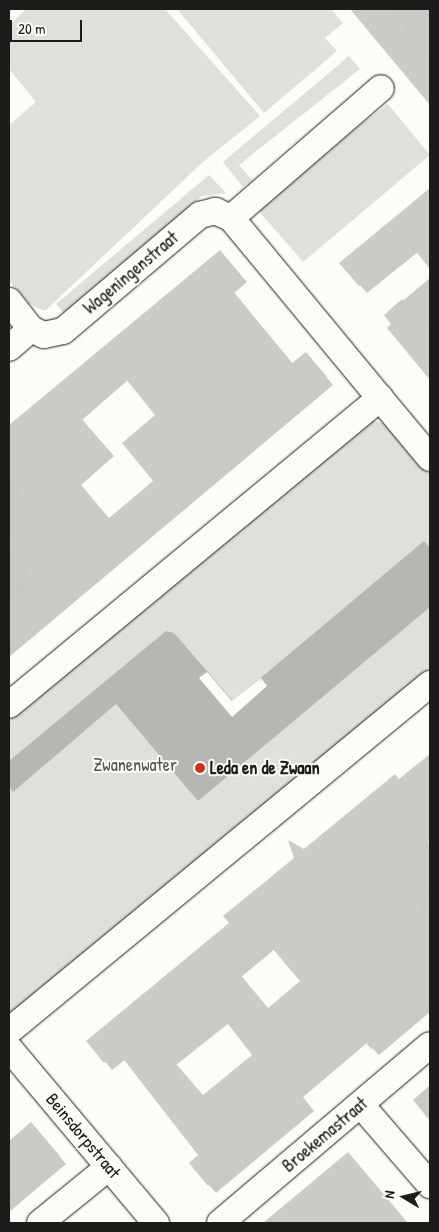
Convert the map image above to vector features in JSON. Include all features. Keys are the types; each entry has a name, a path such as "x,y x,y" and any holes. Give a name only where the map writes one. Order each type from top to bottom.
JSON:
{"street":[{"path":"382,88 231,218 430,458"},
{"name":"Wageningenstraat","path":"31,329 44,334 63,331 200,215 215,210 231,218"},
{"path":"9,301 31,329 9,348"},
{"path":"9,705 380,398"},
{"path":"9,1031 430,684"},
{"name":"Broekemastraat","path":"220,1223 430,1045"},
{"name":"Beinsdorpstraat","path":"9,1048 156,1223"},
{"path":"361,1105 430,1185"},
{"path":"40,1223 109,1167"}],"green space":[{"path":"26,9 165,9 260,116 204,161 46,310 30,304 9,281 9,125 36,102 9,69 9,26"},
{"path":"177,9 331,9 343,23 325,38 337,51 264,113"},
{"path":"349,56 360,69 239,165 252,180 243,187 223,162"},
{"path":"388,104 430,155 303,262 258,210 361,124"},
{"path":"209,175 226,193 202,196 64,313 56,304"},
{"name":"Zwanenwater","path":"374,421 390,425 430,472 430,669 225,840 9,1015 9,720 366,423"}],"shaded area":[{"path":"424,541 430,548 430,607 198,801 116,704 13,792 9,786 9,761 166,631 174,633 233,701"}],"pier":[{"path":"207,672 232,701 261,678 267,686 232,717 199,678"}],"building":[{"path":"350,9 388,9 430,59 430,105"},
{"path":"430,188 430,269 410,244 359,286 339,263"},
{"path":"220,250 240,274 228,285 292,363 306,352 327,377 9,644 9,602 35,580 9,547 9,537 38,514 14,486 17,484 9,474 9,425","holes":["121,373 155,415 122,443 153,481 109,518 74,477 107,449 76,412"]},
{"path":"402,299 430,333 430,380 387,328 391,324 384,315"},
{"path":"430,754 430,840 405,860 429,889 415,901 430,921 430,998 371,1049 360,1035 327,1062 296,1089 307,1102 208,1186 189,1163 198,1155 118,1052 104,1063 86,1041 229,923 223,916 294,858 288,840 304,849 395,774 399,779","holes":["267,942 300,981 268,1008 235,968","221,1015 252,1055 203,1095 170,1057"]},
{"path":"31,1122 59,1155 9,1196 9,1141"},
{"path":"348,1152 408,1223 312,1223 309,1220 300,1223 263,1223"}],"place":[{"name":"Leda en de Zwaan","path":"200,768"}]}
